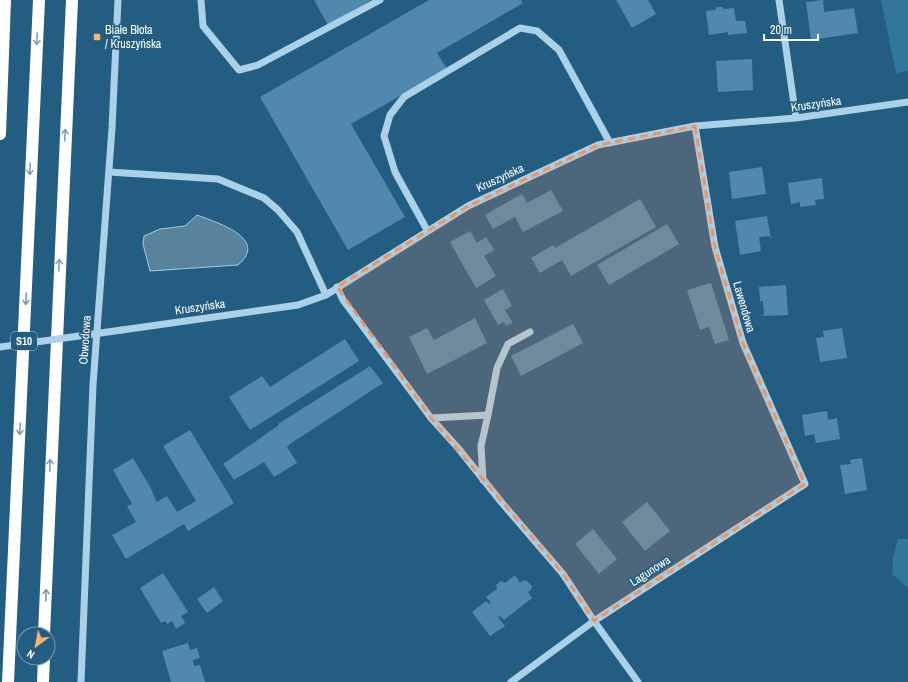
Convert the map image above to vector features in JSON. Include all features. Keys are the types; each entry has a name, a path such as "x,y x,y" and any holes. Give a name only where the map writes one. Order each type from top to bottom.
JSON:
{"highway":[{"path":"0,134 5,0"},
{"name":"S10","path":"8,682 39,0"},
{"path":"44,626 57,307 72,0"},
{"path":"43,680 44,666"}],"street":[{"name":"Obwodowa","path":"82,682 93,385 109,172 118,0"},
{"path":"201,0 203,26 239,70 258,65 380,0"},
{"path":"779,0 796,118"},
{"path":"427,230 395,172 384,136 390,115 404,97 520,28 537,31 558,50 610,143"},
{"name":"Kruszyńska","path":"0,347 298,305 326,295 427,230 468,206 598,145 695,126 796,118 908,102"},
{"name":"Lawendowa","path":"695,126 714,247 743,343 804,484"},
{"path":"109,172 218,179 264,198 278,210 297,232 326,295"},
{"path":"337,287 343,300 430,418 458,448 483,480 563,574 594,621 638,682"},
{"path":"483,480 481,446 497,368 508,344 530,332"},
{"path":"430,418 488,415"},
{"name":"Lagunowa","path":"512,682 594,621 804,484"}],"highlighted area":[{"path":"695,126 715,247 743,343 805,484 594,621 563,574 431,418 337,287 468,206 598,145"}],"shaded area":[{"path":"881,0 908,0 908,71 896,73"},
{"path":"197,215 236,232 244,239 248,247 246,255 238,265 150,271 143,244 144,236 160,229 185,226"},
{"path":"898,539 908,539 908,588 892,574 893,558"}],"building":[{"path":"314,0 371,0 328,25"},
{"path":"429,0 521,0 523,3 437,53 447,69 351,124 405,217 348,250 260,97"},
{"path":"616,0 648,0 656,14 632,28"},
{"path":"823,0 824,12 854,8 858,33 811,40 806,2"},
{"path":"717,7 722,7 724,9 734,8 736,21 745,21 747,33 728,35 728,32 709,35 706,11 715,10"},
{"path":"752,59 753,90 718,92 716,61"},
{"path":"762,167 766,194 732,199 729,172"},
{"path":"822,178 824,199 815,200 816,205 800,207 800,202 791,204 788,183"},
{"path":"551,190 563,211 523,232 515,217 493,229 485,215 522,194 527,203"},
{"path":"640,199 656,227 571,276 562,260 540,273 531,258 553,245 555,248"},
{"path":"767,216 771,239 769,236 759,237 761,251 740,255 735,221"},
{"path":"667,224 679,244 609,285 597,265"},
{"path":"470,231 477,243 486,237 494,250 484,256 496,276 476,288 450,242"},
{"path":"711,283 729,340 715,344 709,327 700,330 687,290"},
{"path":"786,285 788,315 761,316 764,315 763,301 760,301 759,287"},
{"path":"503,289 512,306 505,310 513,323 506,326 504,322 498,325 484,300"},
{"path":"475,318 487,343 427,374 409,337 427,328 434,340"},
{"path":"573,324 583,343 521,376 511,356"},
{"path":"842,328 847,358 820,362 816,338 824,337 823,331"},
{"path":"345,339 359,361 250,430 229,397 262,376 270,387"},
{"path":"370,366 383,383 290,444 287,447 297,463 274,477 264,462 234,480 223,464 279,425 278,424"},
{"path":"827,411 828,420 837,418 840,439 816,443 814,434 805,436 802,415"},
{"path":"190,430 234,503 188,531 184,524 126,559 112,535 136,522 127,506 132,504 113,470 133,458 153,492 157,502 167,496 177,512 196,501 163,446"},
{"path":"862,458 867,490 845,494 840,465 851,464 850,460"},
{"path":"647,502 670,531 645,551 622,522"},
{"path":"593,529 617,559 599,574 575,544"},
{"path":"163,573 188,612 181,616 185,623 176,629 172,621 167,624 165,621 161,623 140,588"},
{"path":"515,575 520,583 524,580 532,586 531,590 528,592 532,598 504,620 500,616 498,617 505,626 490,636 472,612 486,601 489,604 491,603 486,597 497,589 496,585 501,581 505,583"},
{"path":"214,587 223,601 207,613 197,599"},
{"path":"188,643 190,650 197,648 200,658 193,660 194,666 200,665 205,682 171,682 162,651"}],"place":[{"name":"Białe Błota / Kruszyńska","path":"97,37"}]}
